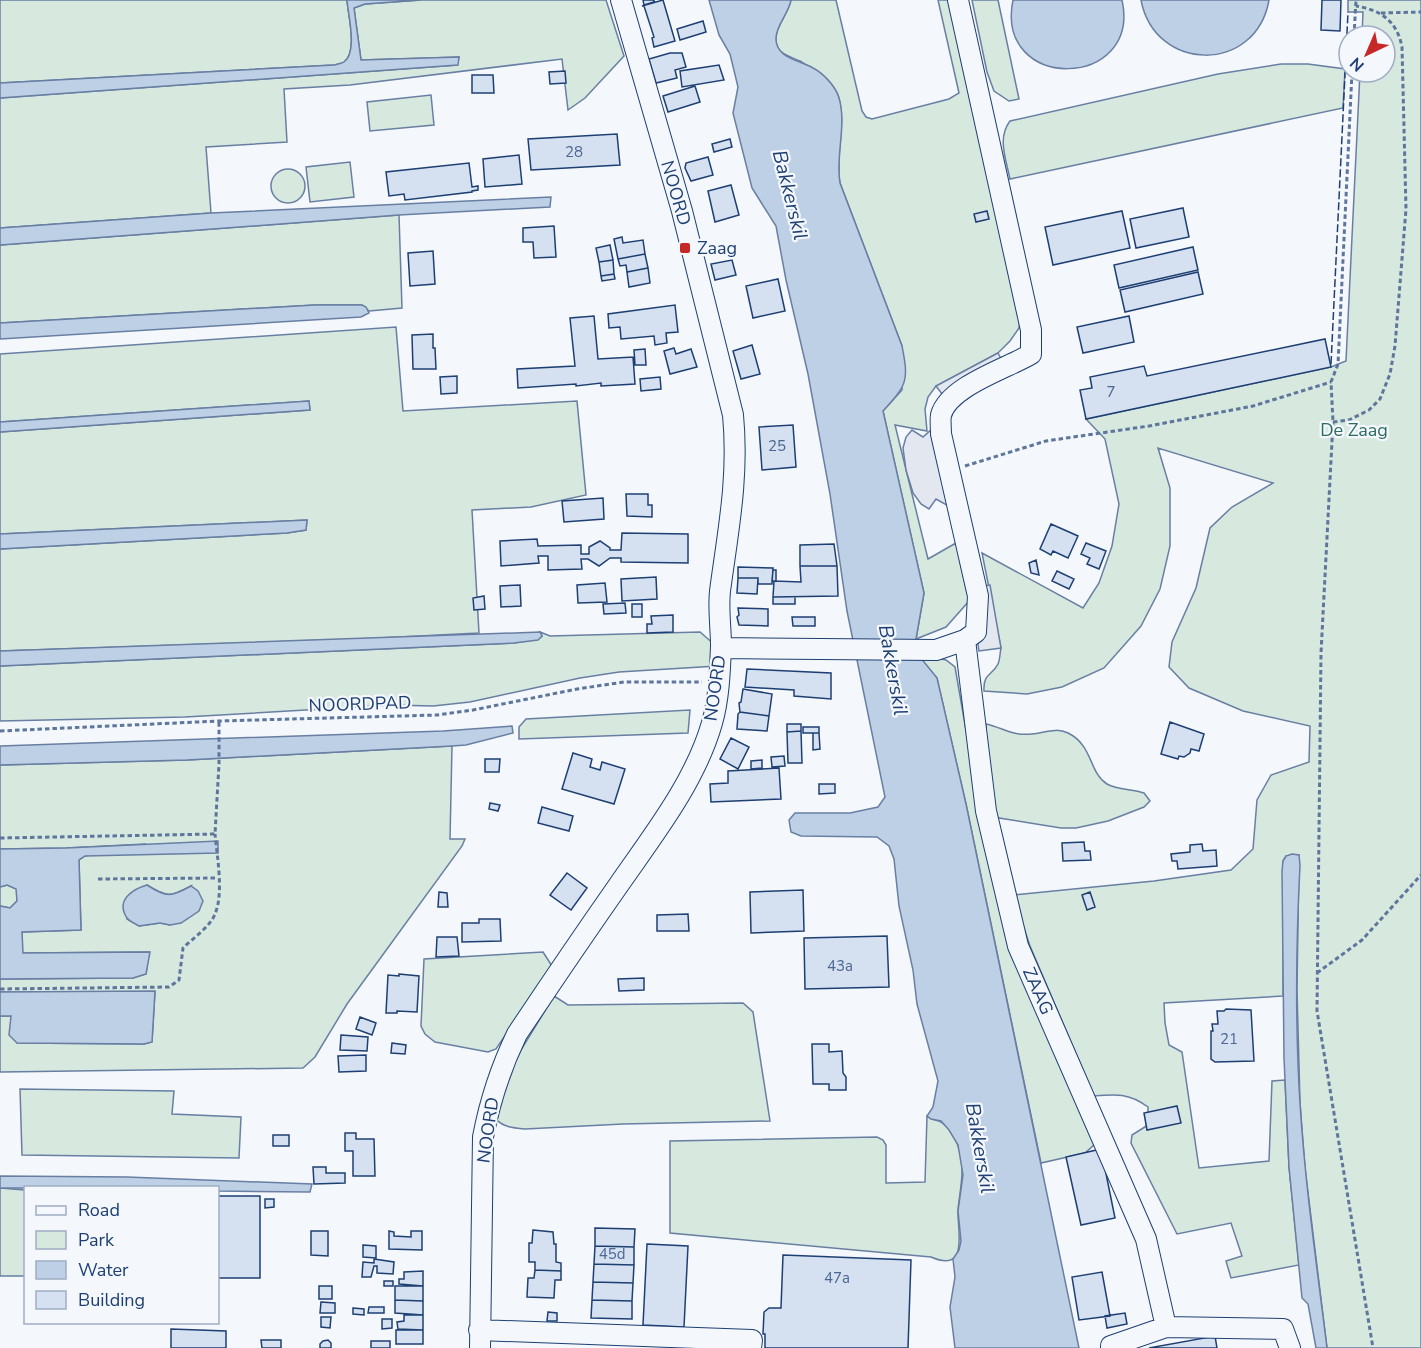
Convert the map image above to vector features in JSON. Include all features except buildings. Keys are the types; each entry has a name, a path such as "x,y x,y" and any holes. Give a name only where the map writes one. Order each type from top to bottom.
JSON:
{"street":[{"name":"NOORD","path":"621,0 682,212 733,415 736,449 734,490 720,596 721,648 718,682 712,721 703,748 688,779 518,1034 502,1065 489,1107 483,1137 480,1339 752,1340 751,1348"},
{"path":"721,648 936,650 965,640 976,632 978,596 940,434 942,414 948,402 970,385 1031,354 1031,330 958,0"},
{"name":"ZAAG","path":"965,640 987,811 1018,946 1146,1239 1166,1327"},
{"path":"1111,1348 1111,1346 1166,1327 1283,1329 1290,1348"}],"path":[{"path":"1355,24 1356,0"},
{"path":"1333,422 1350,420 1361,415 1380,399 1390,374 1395,346 1407,209 1399,34 1387,19 1374,9 1356,6"},
{"path":"1379,13 1421,12"},
{"path":"1351,84 1338,364 1331,382 1333,422 1321,653 1317,1011 1373,1348"},
{"path":"949,470 1046,441 1149,426 1253,406 1331,382"},
{"name":"NOORDPAD","path":"0,731 437,715 624,682 718,682"},
{"path":"0,989 170,987 179,980 183,948 200,933 215,914 220,894 215,834 219,722"},
{"path":"0,838 215,834"},
{"path":"1317,973 1362,940 1421,875"},
{"path":"98,879 218,878"}],"green space":[{"path":"0,0 347,0 351,50 344,62 334,65 0,83"},
{"path":"421,0 606,0 624,56 585,98 568,110 562,59 350,85 284,89 287,142 206,147 211,213 0,228 0,98 457,65 459,57 361,60 354,8 365,4"},
{"path":"791,0 836,0 862,111 866,117 872,119 949,99 959,93 938,0 950,0 1021,313 1019,328 998,353 936,386 928,397 925,409 927,431 895,425 928,559 956,543 969,601 946,627 916,639 924,593 883,411 902,390 902,346 840,183 841,116 838,95 809,67 780,51 776,43 778,28"},
{"path":"972,0 998,0 1019,99 1009,101 994,91 987,72"},
{"name":"De Zaag","path":"1348,0 1421,0 1421,1348 1327,1348 1305,1168 1300,1103 1297,990 1299,855 1286,856 1283,861 1283,996 1164,1003 1169,1045 1182,1052 1199,1168 1269,1161 1272,1081 1285,1080 1289,1167 1299,1265 1231,1278 1226,1261 1242,1256 1231,1223 1177,1234 1131,1143 1132,1135 1148,1125 1148,1107 1135,1099 1122,1096 1094,1096 1030,946 1013,895 1154,881 1231,870 1253,849 1257,800 1271,775 1309,762 1310,726 1243,711 1189,688 1169,667 1172,642 1196,588 1210,528 1232,507 1273,483 1158,448 1170,488 1170,546 1160,589 1141,626 1104,668 1062,687 1027,694 984,691 986,678 999,662 1001,648 982,553 1083,608 1099,583 1112,546 1119,504 1105,439 1086,419 1331,367 1346,361 1359,84 1397,84 1397,24 1362,24 1363,12 1348,12"},
{"path":"1281,64 1308,64 1337,68 1337,84 1344,84 1343,108 1010,179 1003,142 1010,121 1218,74"},
{"path":"431,95 434,125 370,131 367,102"},
{"path":"350,162 354,197 310,202 306,167"},
{"path":"288,169 300,174 305,186 300,198 288,203 276,198 271,186 276,174"},
{"path":"399,215 402,308 369,311 362,305 315,305 0,323 0,245"},
{"path":"396,327 403,411 577,401 586,495 531,507 472,510 479,633 0,651 0,549 287,533 306,530 307,520 0,534 0,432 310,410 309,401 0,422 0,354"},
{"path":"540,632 550,636 700,632 715,645 717,666 619,672 580,678 470,702 433,706 392,705 185,717 0,721 0,666 514,643 538,639 542,636"},
{"path":"933,657 946,660 955,667 978,799 1095,1144 1085,1153 1041,1163 966,804 937,678 920,658"},
{"path":"690,710 688,733 519,739 519,727 526,719"},
{"path":"986,724 1018,734 1064,731 1082,744 1097,773 1107,784 1144,793 1150,801 1144,807 1108,821 1076,828 1061,828 993,817 987,777"},
{"path":"452,746 450,839 465,839 347,1004 315,1057 303,1068 0,1072 0,1016 11,1016 17,1043 144,1044 152,1042 155,992 0,992 0,979 133,978 146,974 149,952 22,953 22,932 81,930 79,860 85,856 146,844 0,849 0,765 187,760","holes":["147,885 164,894 174,894 191,886 170,925 160,923 139,926 127,919"]},
{"path":"7,885 17,889 17,901 10,908 0,906 0,887"},
{"path":"543,952 552,966 496,1049 488,1052 435,1042 425,1034 421,1026 424,959"},
{"path":"554,996 568,1005 743,1003 753,1012 770,1121 525,1129 504,1125 495,1118 513,1063"},
{"path":"20,1089 174,1091 172,1114 241,1117 239,1158 22,1155"},
{"path":"927,1116 948,1128 960,1154 962,1170 958,1210 959,1247 952,1260 943,1261 931,1257 670,1233 670,1141 877,1137 886,1145 886,1183 925,1182"},
{"path":"0,1188 24,1190 24,1276 0,1276"}],"shaded area":[{"path":"998,353 1006,368 948,402 936,386"},
{"path":"932,429 952,508 936,499 929,509 921,504 913,493 906,470 903,448 906,437 912,430 923,437"},
{"path":"990,585 1001,648 979,651 976,632 976,587"}],"water":[{"path":"347,0 421,0 365,4 354,8 361,60 459,57 458,65 0,98 0,83 340,64 348,57 351,50"},
{"name":"Bakkerskil","path":"709,0 791,0 778,28 777,45 789,58 821,73 838,95 842,117 840,183 902,346 904,358 904,382 897,395 883,411 924,593 916,639 920,657 937,678 966,804 1079,1348 955,1348 950,1307 955,1277 953,1259 959,1250 961,1241 958,1211 963,1175 958,1145 949,1130 941,1121 927,1116 933,1107 938,1081 917,1004 913,970 899,906 894,859 889,846 877,837 801,836 791,832 789,820 795,813 850,813 878,807 885,797 847,611 830,494 808,374 776,226 752,188 733,113 738,87 730,54 719,35"},
{"path":"1013,0 1122,0 1122,30 1111,51 1091,64 1068,69 1044,65 1025,52 1013,30"},
{"path":"1141,0 1269,0 1260,24 1245,41 1226,52 1205,55 1184,52 1165,41 1150,24"},
{"path":"551,197 550,207 399,215 0,245 0,228 211,213"},
{"path":"315,305 362,305 369,313 361,317 0,339 0,323"},
{"path":"309,401 310,410 0,432 0,422"},
{"path":"307,520 306,530 287,533 0,549 0,534"},
{"path":"540,632 542,636 538,640 514,643 0,666 0,651"},
{"path":"512,726 513,733 466,745 187,760 0,765 0,746 443,731"},
{"path":"218,841 218,853 85,856 79,860 81,930 22,932 23,953 150,952 146,974 133,978 0,979 0,906 10,908 17,901 16,889 7,885 0,887 0,849"},
{"path":"1299,855 1300,865 1297,1044 1302,1134 1327,1348 1316,1348 1308,1304 1302,1298 1289,1167 1284,1058 1282,871 1283,861 1286,856"},
{"path":"147,885 164,894 174,894 191,886 198,891 203,901 199,911 181,923 139,926 127,918 123,906 131,892"},
{"path":"155,991 152,1042 144,1044 17,1043 9,1035 11,1016 0,1016 0,992"},
{"path":"0,1176 127,1177 312,1184 310,1192 219,1191 219,1186 0,1188"}],"fence":[{"path":"1331,364 1348,12"}],"place":[{"name":"Zaag","path":"685,248"}]}
